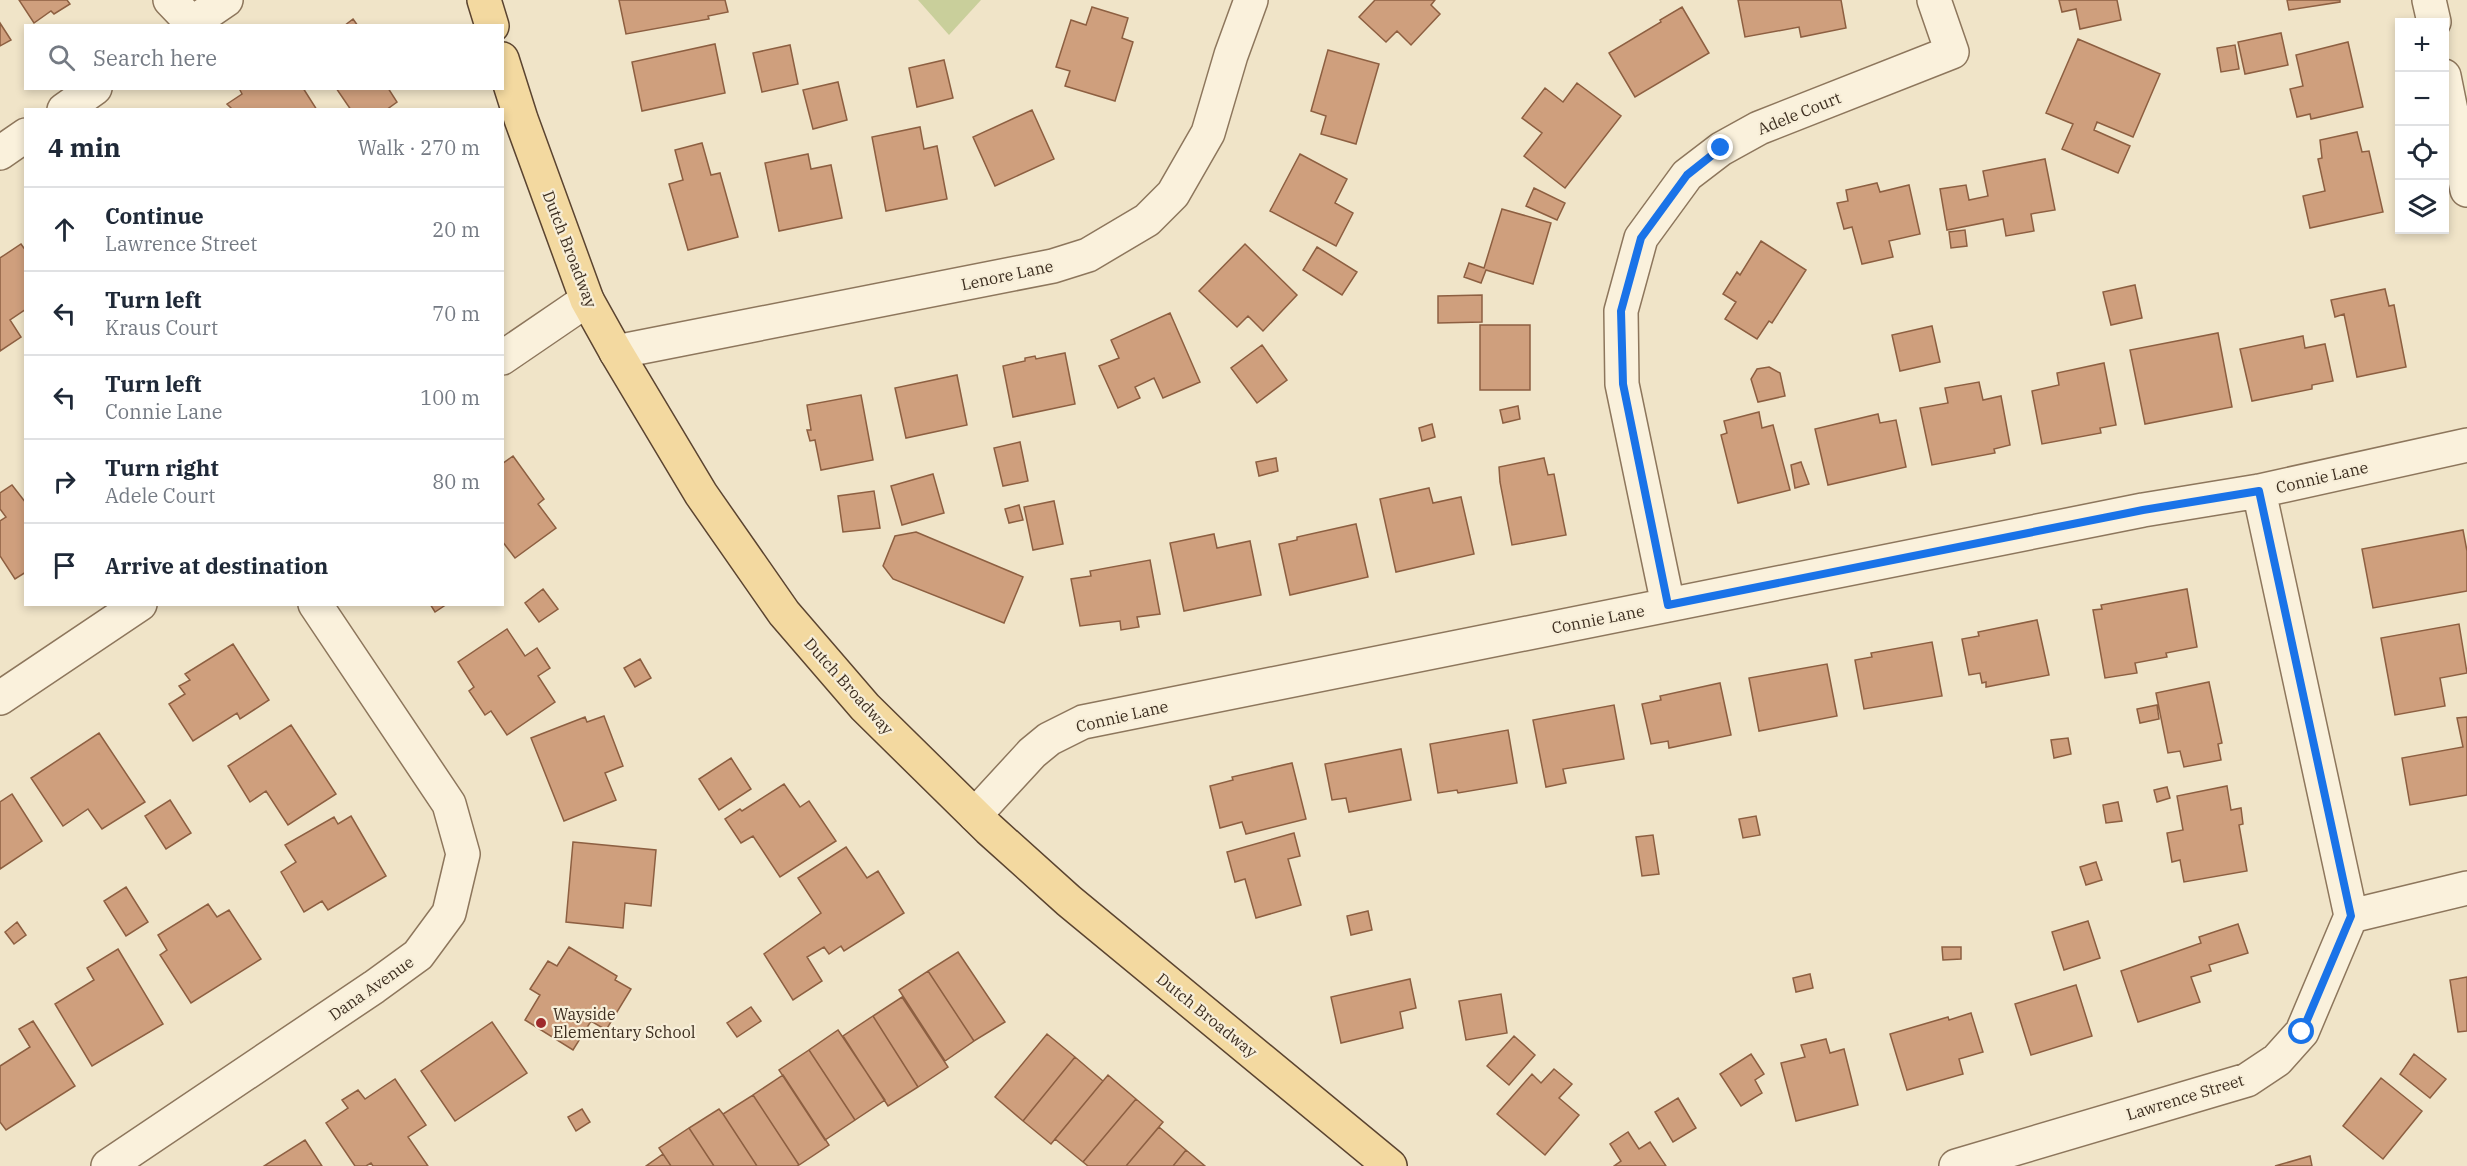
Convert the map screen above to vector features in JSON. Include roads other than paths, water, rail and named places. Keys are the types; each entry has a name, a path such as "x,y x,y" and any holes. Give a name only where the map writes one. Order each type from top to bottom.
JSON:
{"main road":[{"path":"484,0 491,24"},
{"name":"Dutch Broadway","path":"504,65 521,119 587,300 701,494 784,613 865,707 975,815 1069,901 1390,1166"}],"street":[{"path":"170,0 190,24 226,0"},
{"name":"Lenore Lane","path":"616,352 1053,266 1088,255 1147,220 1173,194 1208,133 1231,55 1251,0"},
{"name":"Adele Court","path":"1668,605 1623,384 1621,311 1641,238 1687,175 1721,148 1759,128 1952,52 1934,0"},
{"path":"2429,0 2433,18"},
{"path":"67,108 92,90"},
{"path":"2449,97 2467,190"},
{"path":"0,153 24,136"},
{"path":"504,357 587,300"},
{"name":"Connie Lane","path":"975,815 1032,753 1048,739 1083,722 2143,510 2259,491 2467,445"},
{"path":"2259,491 2351,916 2467,888"},
{"path":"0,698 137,606"},
{"name":"Dana Avenue","path":"108,1166 418,955 449,913 463,854 449,804 316,606"},
{"name":"Lawrence Street","path":"1956,1166 2247,1080 2277,1060 2302,1032 2351,916"}],"place":[{"name":"Wayside Elementary School","path":"541,1023"}]}
